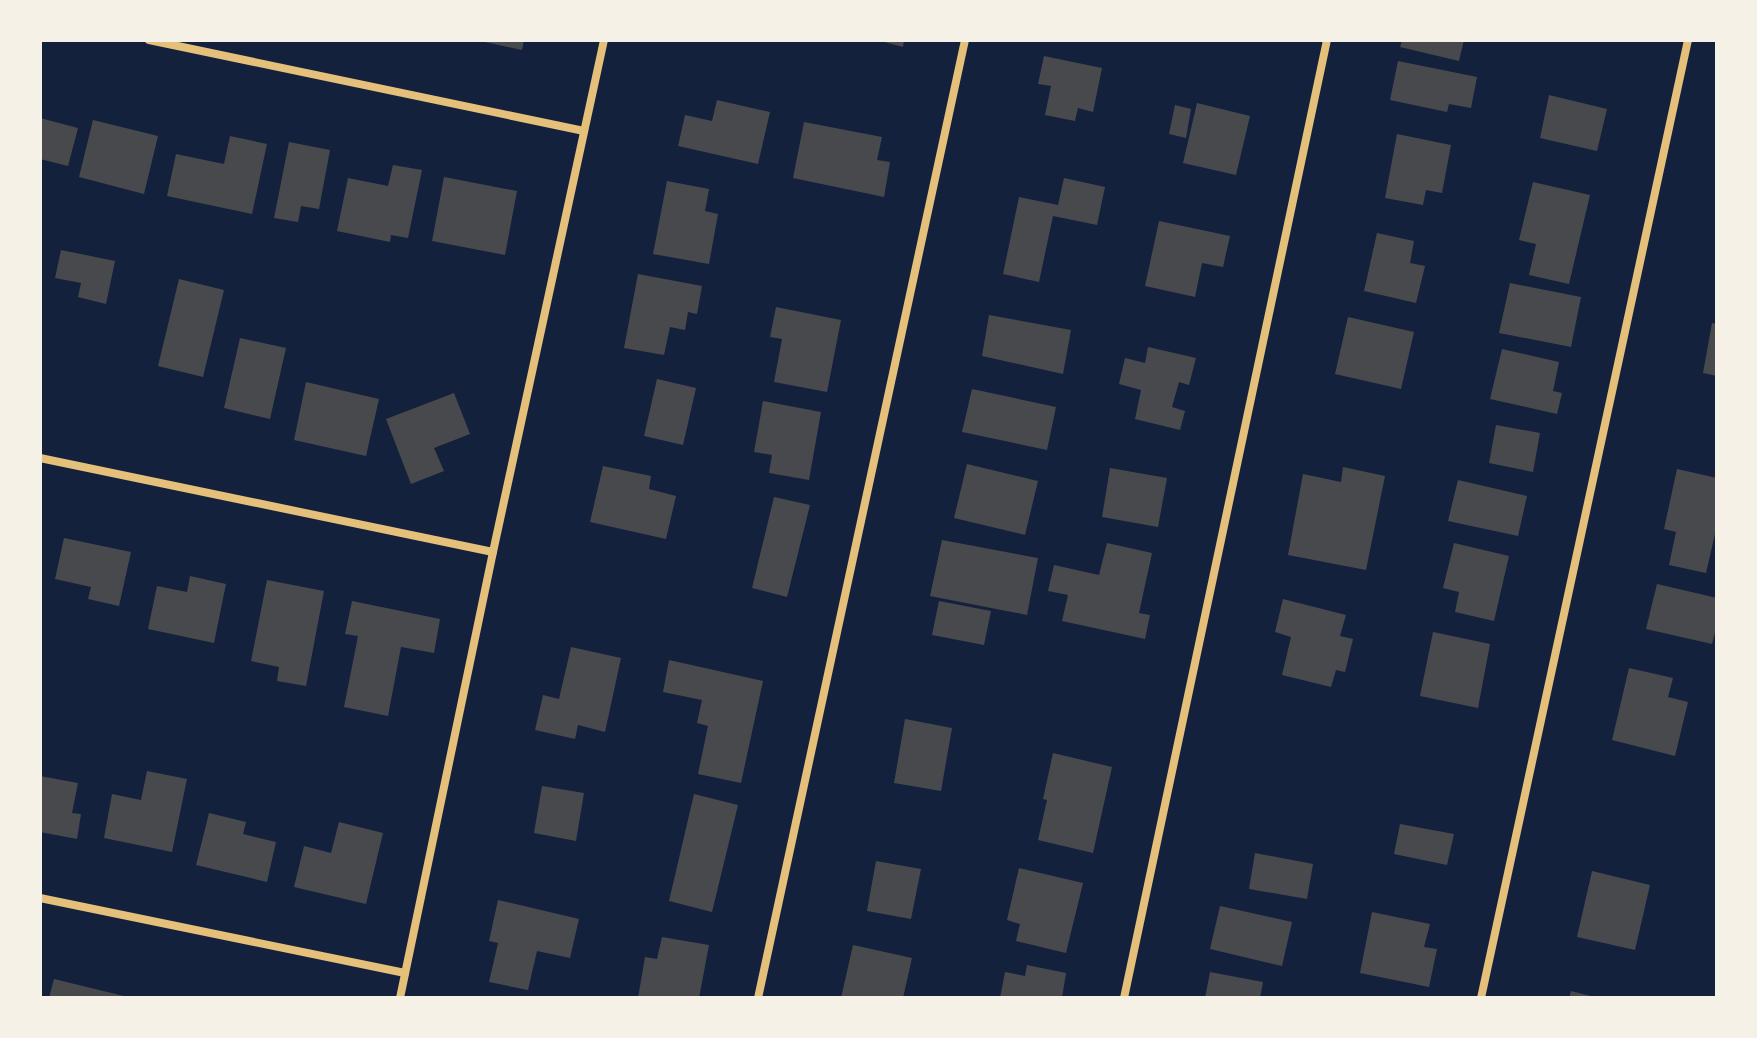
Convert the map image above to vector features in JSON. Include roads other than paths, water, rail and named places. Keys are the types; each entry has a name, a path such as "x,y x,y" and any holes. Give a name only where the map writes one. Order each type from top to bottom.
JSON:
{"street":[{"path":"149,40 584,131"},
{"path":"400,998 604,40"},
{"path":"758,998 965,40"},
{"path":"1124,998 1327,40"},
{"path":"1481,998 1688,40"},
{"path":"40,458 493,552"},
{"path":"40,898 405,973"}]}
